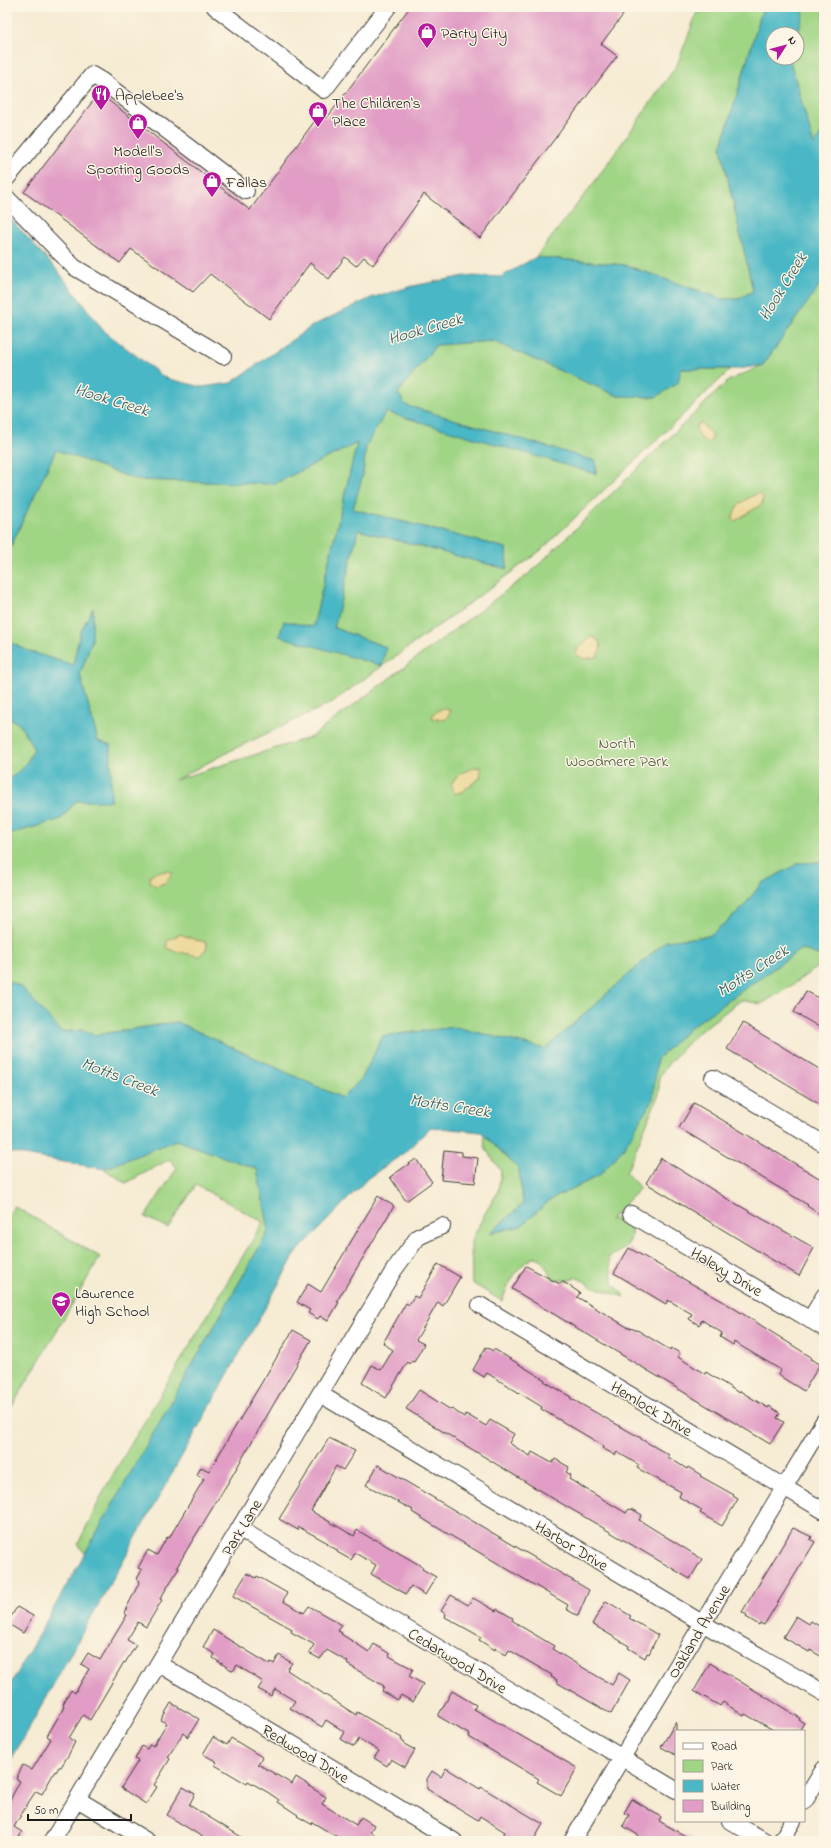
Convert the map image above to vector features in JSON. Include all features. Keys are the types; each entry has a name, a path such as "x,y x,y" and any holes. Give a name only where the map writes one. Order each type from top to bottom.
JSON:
{"street":[{"path":"215,7 324,90 388,7"},
{"path":"7,178 92,75 102,81 246,191"},
{"path":"7,198 74,267 223,356"},
{"path":"713,1078 824,1144"},
{"name":"Halevy Drive","path":"631,1214 824,1328"},
{"name":"Park Lane","path":"52,1841 394,1270 418,1237 442,1226"},
{"path":"810,1320 824,1296"},
{"name":"Hemlock Drive","path":"480,1305 824,1511"},
{"name":"Harbor Drive","path":"320,1394 702,1623 824,1694"},
{"name":"Oakland Avenue","path":"572,1841 824,1421"},
{"name":"Cedarwood Drive","path":"240,1529 675,1789"},
{"name":"Redwood Drive","path":"158,1664 454,1841"},
{"path":"805,1800 824,1769"},
{"path":"77,1799 147,1841"},
{"path":"732,1822 765,1841"},
{"path":"781,1841 792,1822"}],"green space":[{"path":"699,7 763,7 721,148 753,291 738,299 722,299 625,265 536,257 596,180 677,65"},
{"path":"805,7 824,7 824,129 814,145 791,66 805,66 805,26 800,26"},
{"name":"North Woodmere Park","path":"824,279 824,862 799,863 761,884 740,911 709,936 666,941 545,1049 455,1027 383,1036 362,1078 342,1098 177,1022 95,1035 82,1030 61,1032 21,987 7,980 7,835 61,819 76,801 111,800 98,741 80,675 92,640 93,609 80,633 73,665 31,652 7,641 7,554 56,449 137,480 274,484 357,443 313,627 386,647 334,628 358,530 507,569 506,548 353,509 363,474 366,446 386,411 596,474 595,461 405,405 398,393 436,345 492,341 618,396 656,397 681,369 731,369 540,551 467,605 331,703 234,749 175,780 311,737 530,573 728,381 763,365"},
{"path":"7,716 20,725 34,749 25,766 7,781"},
{"path":"801,949 824,957 824,962 788,988 761,1004 741,1000 695,1035 669,1063 659,1077 659,1094 626,1173 640,1188 610,1220 619,1219 626,1222 630,1226 630,1240 626,1246 619,1252 609,1256 613,1284 621,1291 624,1297 591,1286 578,1277 567,1281 553,1279 540,1258 535,1257 524,1264 514,1275 502,1301 472,1283 471,1242 484,1215 498,1192 501,1171 485,1148 484,1135 519,1169 523,1204 490,1233 521,1226 550,1200 600,1175 657,1059 692,1026"},
{"path":"176,1140 257,1169 269,1230 85,1554 78,1544 108,1483 263,1222 196,1185 168,1228 145,1217 177,1168 170,1159 126,1183 104,1169"},
{"path":"14,1206 100,1257 7,1415 7,1218"}],"sand":[{"path":"701,423 712,435 711,441 707,443 700,437 697,431 696,425"},
{"path":"756,494 761,494 763,498 762,504 735,521 733,518 734,513 738,506"},
{"path":"592,636 599,641 601,648 597,657 583,659 576,654 578,648"},
{"path":"443,708 451,711 445,720 432,718 434,713"},
{"path":"480,767 481,777 463,791 455,794 451,784 454,780 464,772"},
{"path":"168,871 173,873 165,883 156,886 150,882 150,875 157,872"},
{"path":"180,934 206,942 207,948 199,956 174,951 167,948 167,941"}],"water":[{"name":"Hook Creek","path":"763,7 805,7 800,26 765,26 765,66 791,66 814,145 824,129 824,279 763,365 738,369 681,369 678,383 656,397 618,396 492,341 436,345 398,393 405,405 596,461 596,474 386,412 366,446 363,474 353,509 506,548 507,569 358,530 334,628 386,647 382,666 279,636 284,621 313,627 357,443 274,484 137,480 56,450 7,554 7,215 58,271 103,330 165,378 202,387 231,383 312,326 371,298 413,286 465,276 501,277 536,257 625,265 722,299 738,299 753,291 721,148"},
{"path":"93,608 92,640 80,675 98,741 111,745 111,801 76,801 61,819 7,835 7,781 25,766 34,749 20,725 7,716 7,641 31,652 73,665 80,633"},
{"name":"Motts Creek","path":"824,862 824,957 801,949 692,1026 657,1059 653,1099 623,1149 600,1175 550,1200 521,1226 490,1233 523,1204 519,1169 481,1132 431,1127 404,1153 368,1178 296,1253 7,1767 7,1690 269,1230 257,1169 176,1140 104,1169 7,1152 7,980 21,987 61,1032 82,1030 95,1035 177,1022 342,1098 362,1078 383,1036 455,1027 545,1049 666,941 709,936 740,911 761,884 799,863"}],"building":[{"path":"410,7 629,7 601,44 617,56 480,238 424,194 373,265 364,257 356,266 345,257 329,279 310,263 269,319 210,274 193,292 131,249 120,263 24,192 99,93 250,210 319,115 327,118"},
{"path":"806,991 824,1001 824,1030 794,1012"},
{"path":"743,1023 824,1072 824,1107 727,1049"},
{"path":"694,1103 824,1181 824,1217 807,1206 808,1205 679,1128"},
{"path":"444,1150 462,1152 462,1156 478,1158 475,1183 441,1180"},
{"path":"661,1158 726,1198 814,1248 799,1276 646,1183"},
{"path":"416,1159 432,1182 406,1201 390,1177"},
{"path":"378,1196 394,1206 337,1301 339,1302 328,1321 320,1316 318,1319 308,1313 310,1310 297,1302 308,1284 321,1292"},
{"path":"629,1248 724,1302 811,1357 810,1359 820,1364 804,1391 778,1375 781,1370 734,1342 733,1345 720,1337 722,1333 702,1320 699,1325 689,1319 692,1314 668,1300 666,1304 614,1273"},
{"path":"438,1264 460,1277 443,1306 438,1302 416,1340 424,1344 414,1362 412,1361 410,1364 408,1362 386,1398 362,1383 372,1365 381,1370 393,1350 383,1343 406,1303 409,1305 414,1296 418,1298"},
{"path":"526,1266 560,1284 562,1281 580,1293 577,1297 627,1327 639,1331 670,1350 671,1348 680,1353 678,1357 705,1374 706,1372 739,1393 740,1391 768,1408 769,1406 780,1413 777,1418 784,1422 770,1444 512,1289"},
{"path":"293,1330 311,1340 229,1481 189,1546 177,1567 179,1568 160,1599 162,1600 146,1627 138,1622 127,1640 136,1645 125,1663 124,1662 90,1720 83,1715 69,1738 75,1742 61,1767 59,1767 56,1772 55,1771 42,1794 36,1791 30,1800 14,1827 22,1832 17,1841 7,1841 7,1806 20,1781 16,1779 23,1765 32,1770 51,1739 47,1736 63,1709 63,1704 71,1690 75,1693 89,1669 81,1664 88,1653 100,1660 127,1615 124,1613 140,1581 137,1579 142,1570 138,1568 148,1550 157,1555 167,1537 169,1538 204,1479 197,1475 201,1467 209,1471"},
{"path":"486,1347 493,1351 494,1349 545,1380 544,1381 571,1397 570,1398 641,1438 669,1455 668,1457 687,1469 688,1467 701,1475 700,1476 734,1495 733,1496 738,1499 722,1526 700,1513 702,1510 679,1497 681,1492 637,1468 639,1465 617,1452 615,1455 602,1448 604,1446 541,1409 542,1407 487,1373 484,1377 473,1370"},
{"path":"419,1390 464,1417 466,1414 486,1426 490,1420 514,1434 509,1443 530,1456 532,1452 552,1463 555,1459 569,1467 566,1472 571,1475 569,1479 626,1513 629,1509 632,1509 642,1515 639,1520 702,1559 690,1579 537,1489 406,1409"},
{"path":"329,1438 355,1451 343,1470 336,1466 311,1511 354,1536 357,1530 374,1540 375,1539 423,1567 422,1569 436,1577 425,1595 411,1586 406,1594 371,1574 376,1565 355,1553 351,1560 337,1552 337,1550 327,1544 328,1543 299,1527 298,1530 279,1519"},
{"path":"378,1465 589,1590 578,1616 566,1609 568,1605 433,1525 412,1512 413,1510 366,1485"},
{"path":"793,1528 812,1537 810,1539 815,1542 764,1625 760,1623 759,1625 746,1617 747,1615 742,1612"},
{"path":"247,1573 256,1578 257,1576 287,1593 283,1601 304,1613 309,1606 342,1625 338,1631 342,1633 341,1634 369,1652 374,1644 390,1654 389,1656 413,1669 409,1676 423,1684 413,1702 401,1695 398,1700 382,1691 384,1686 327,1650 320,1659 309,1653 314,1645 313,1644 291,1632 292,1629 233,1596"},
{"path":"451,1595 468,1605 473,1598 496,1611 497,1609 513,1618 512,1620 522,1627 554,1646 552,1649 612,1685 619,1673 630,1680 611,1714 556,1682 557,1680 551,1677 552,1675 509,1650 506,1655 495,1648 495,1650 479,1640 481,1637 445,1617 446,1614 441,1611"},
{"path":"606,1601 631,1616 629,1618 658,1635 649,1654 647,1653 645,1658 628,1648 629,1646 592,1624"},
{"path":"17,1607 33,1616 23,1633 7,1623"},
{"path":"796,1616 809,1624 811,1621 824,1629 824,1658 810,1650 809,1652 783,1637"},
{"path":"213,1630 269,1664 271,1662 274,1664 279,1655 292,1663 287,1670 356,1715 357,1712 402,1738 401,1740 405,1742 404,1744 415,1750 405,1767 391,1759 387,1766 374,1758 379,1751 359,1739 354,1747 341,1739 345,1732 326,1720 322,1727 290,1708 295,1701 275,1689 271,1696 258,1689 263,1682 237,1665 233,1671 213,1658 215,1654 203,1647"},
{"path":"710,1663 800,1718 799,1720 804,1723 800,1730 773,1730 745,1714 744,1716 723,1702 720,1706 694,1691"},
{"path":"452,1691 476,1705 474,1709 577,1768 561,1796 537,1782 539,1779 469,1737 470,1735 438,1716"},
{"path":"171,1703 199,1719 188,1737 183,1733 168,1757 170,1759 154,1785 157,1787 146,1804 121,1788 138,1761 135,1759 142,1746 147,1749 150,1744 153,1746 167,1723 161,1720"},
{"path":"676,1722 675,1754 661,1747"},
{"path":"213,1737 227,1745 231,1738 262,1757 258,1764 292,1784 296,1777 326,1797 322,1804 356,1825 361,1817 374,1825 370,1832 385,1841 344,1841 312,1822 311,1824 297,1816 298,1815 278,1802 279,1800 269,1793 248,1781 247,1784 215,1765 217,1762 203,1754"},
{"path":"446,1768 543,1824 533,1841 512,1841 503,1835 505,1832 480,1816 478,1820 427,1789 427,1779 432,1771 441,1777"},
{"path":"183,1787 195,1794 189,1805 248,1841 209,1841 167,1815"},
{"path":"632,1799 661,1817 659,1821 694,1841 648,1841 623,1826 629,1815 624,1813"}],"place":[{"name":"Party City","path":"427,49"},
{"name":"Applebee's","path":"101,111"},
{"name":"The Children's Place","path":"318,128"},
{"name":"Modell's Sporting Goods","path":"138,140"},
{"name":"Fallas","path":"212,198"},
{"name":"Lawrence High School","path":"61,1318"}]}
